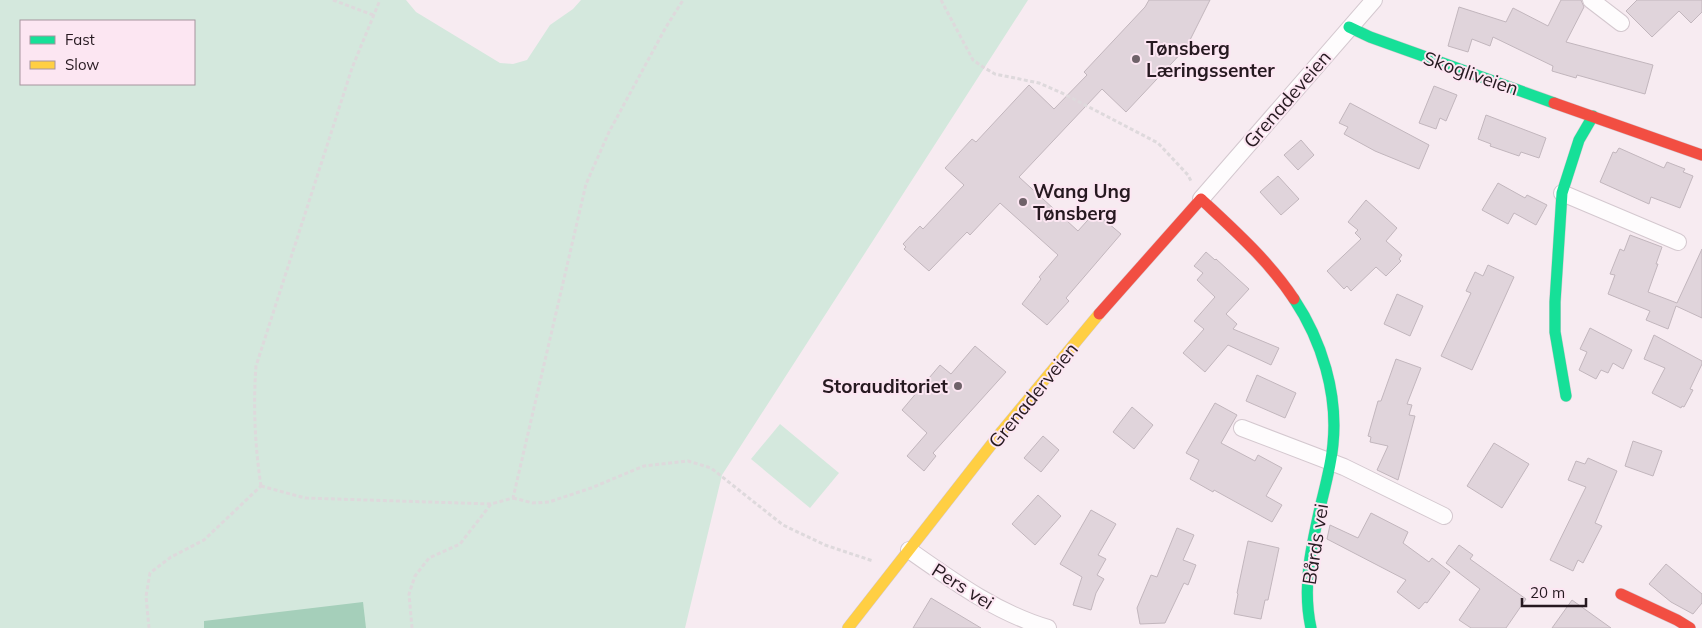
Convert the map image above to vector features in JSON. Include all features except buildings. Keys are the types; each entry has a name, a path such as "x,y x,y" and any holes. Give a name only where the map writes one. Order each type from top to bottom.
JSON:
{"street":[{"name":"Grenadeveien","path":"1201,199 1374,0"},
{"path":"1591,0 1621,23"},
{"name":"Skogliveien","path":"1349,27 1379,40 1702,155"},
{"path":"1566,396 1555,332 1555,302 1562,193 1579,140 1594,116"},
{"path":"1562,193 1678,242"},
{"name":"Bårds vei","path":"1201,199 1271,267 1284,284 1318,341 1328,379 1333,440 1308,572 1307,606 1311,628"},
{"name":"Grenaderveien","path":"848,628 969,472 1098,315 1201,199"},
{"path":"1242,428 1330,461 1444,516"},
{"name":"Pers vei","path":"909,550 955,582 1000,609 1048,628"},
{"path":"1621,594 1690,628"}],"path":[{"path":"333,0 373,15"},
{"path":"261,486 257,451 256,366 352,68 380,0"},
{"path":"513,498 586,184 610,132 666,26 683,0"},
{"path":"941,0 973,60 995,74 1039,83 1062,93 1158,143 1188,175 1201,199"},
{"path":"261,486 305,498 491,504 513,498 533,503 549,502 644,466 688,461 711,468 783,525 825,545 895,568"},
{"path":"149,628 146,596 150,573 171,557 204,540 261,486"},
{"path":"412,628 409,594 414,576 429,558 460,544 491,504"}],"shaded area":[{"path":"0,0 406,0 416,12 500,63 513,64 527,60 550,25 573,9 581,0 1028,0 722,475 685,628 0,628"},
{"path":"780,424 839,473 810,508 751,459"},
{"path":"363,602 366,628 204,628 204,621"}],"traffic: fast":[{"path":"1349,27 1370,37 1554,103"},
{"path":"1566,396 1555,332 1555,302 1562,193 1579,140 1593,116"},
{"path":"1294,299 1313,332 1326,368 1333,406 1334,425 1328,476 1309,568 1307,598 1311,628"}],"traffic: slow":[{"path":"848,628 1002,431 1099,314"}],"traffic: jam":[{"path":"1554,103 1702,155"},
{"path":"1099,314 1201,199 1263,259 1294,299"},
{"path":"1621,594 1690,628"}],"place":[{"name":"Tønsberg Læringssenter","path":"1136,59"},
{"name":"Wang Ung Tønsberg","path":"1023,202"},
{"name":"Storauditoriet","path":"958,386"}]}
